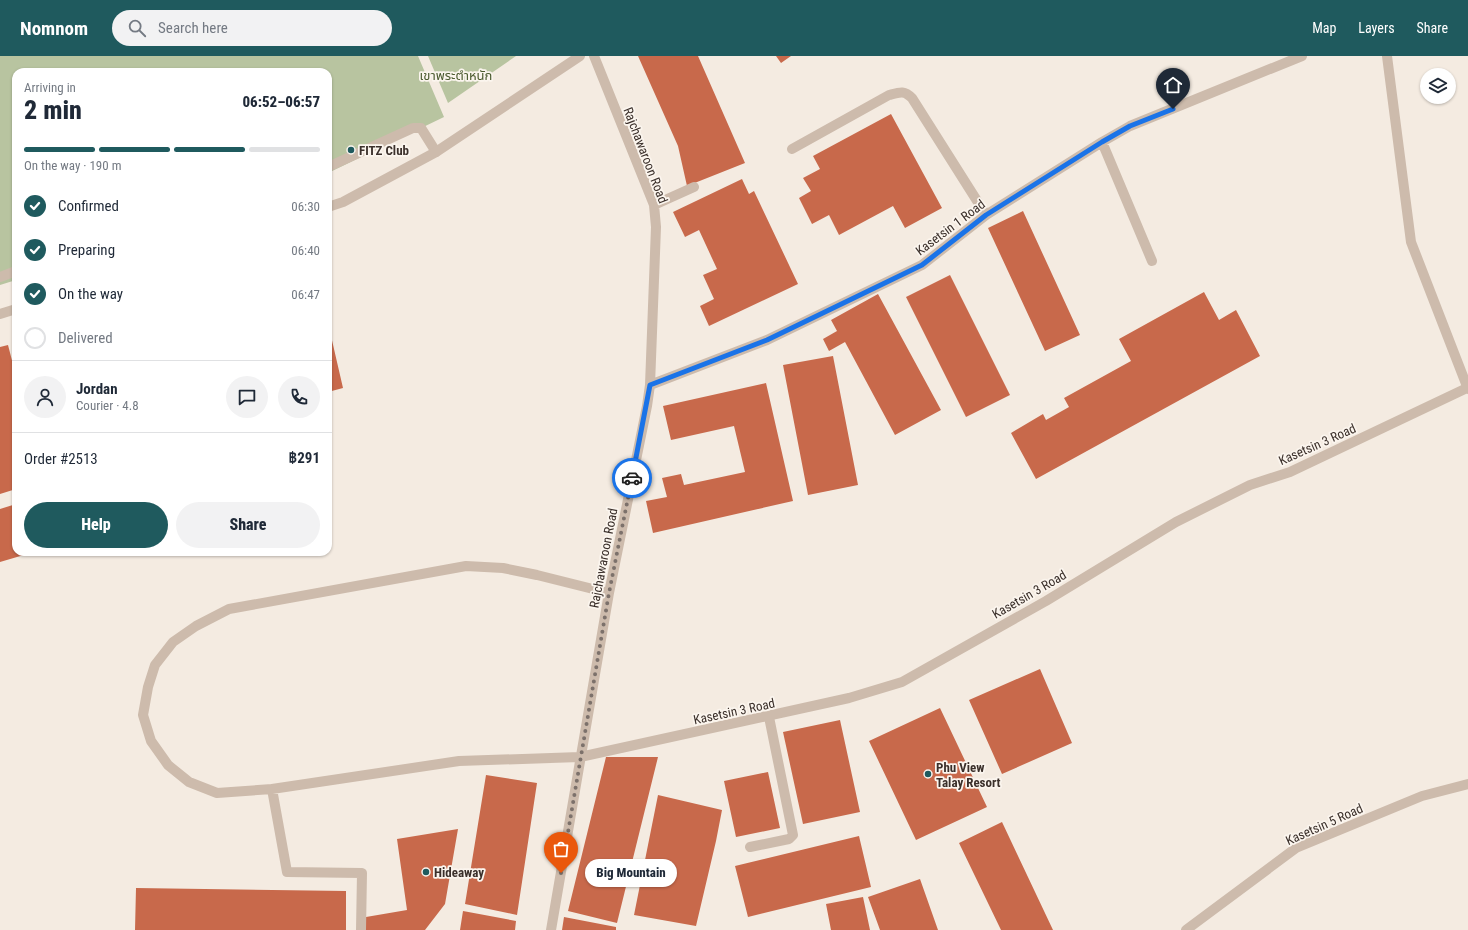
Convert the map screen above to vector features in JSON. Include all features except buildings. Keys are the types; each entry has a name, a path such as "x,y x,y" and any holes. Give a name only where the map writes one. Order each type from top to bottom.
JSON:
{"street":[{"path":"332,206 343,202 436,152 580,56"},
{"name":"Rajchawaroon Road","path":"551,930 609,593 650,385 656,227 654,205 594,56"},
{"name":"Kasetsin 1 Road","path":"650,385 767,340 922,265 986,215 1130,126 1302,56"},
{"path":"1387,56 1411,242 1468,389"},
{"path":"792,149 889,95 899,92 907,93 912,98 986,215"},
{"path":"332,165 413,128 421,128 436,152"},
{"path":"1102,142 1152,261"},
{"path":"654,205 694,187"},
{"path":"0,277 12,272"},
{"path":"0,314 12,310"},
{"name":"Kasetsin 3 Road","path":"609,593 503,568 466,566 229,609 196,626 172,642 155,665 148,687 143,715 151,742 168,765 189,782 217,793 272,789 459,761 580,757 769,717 849,698 902,682 1046,600 1182,519 1250,485 1290,472 1468,389"},
{"path":"750,847 789,839 793,835 769,717"},
{"name":"Kasetsin 5 Road","path":"1186,930 1296,848 1422,796 1468,784"},
{"path":"272,789 287,872 362,872 361,930"}],"green space":[{"name":"FITZ Club","path":"0,56 418,56 444,117 332,171 332,68 12,68 12,281 0,285"},
{"name":"เขาพระตำหนัก","path":"428,56 516,56 448,103"}],"way so far":[{"path":"561,873 609,593 632,478"}],"place":[{"name":"FITZ Club","path":"351,150"},
{"name":"Phu View Talay Resort","path":"928,774"},
{"name":"Hideaway","path":"426,872"},
{"name":"Big Mountain","path":"561,873"}],"route":[{"path":"632,478 650,385 767,340 922,265 986,215 1102,142 1130,126 1173,109"}]}
